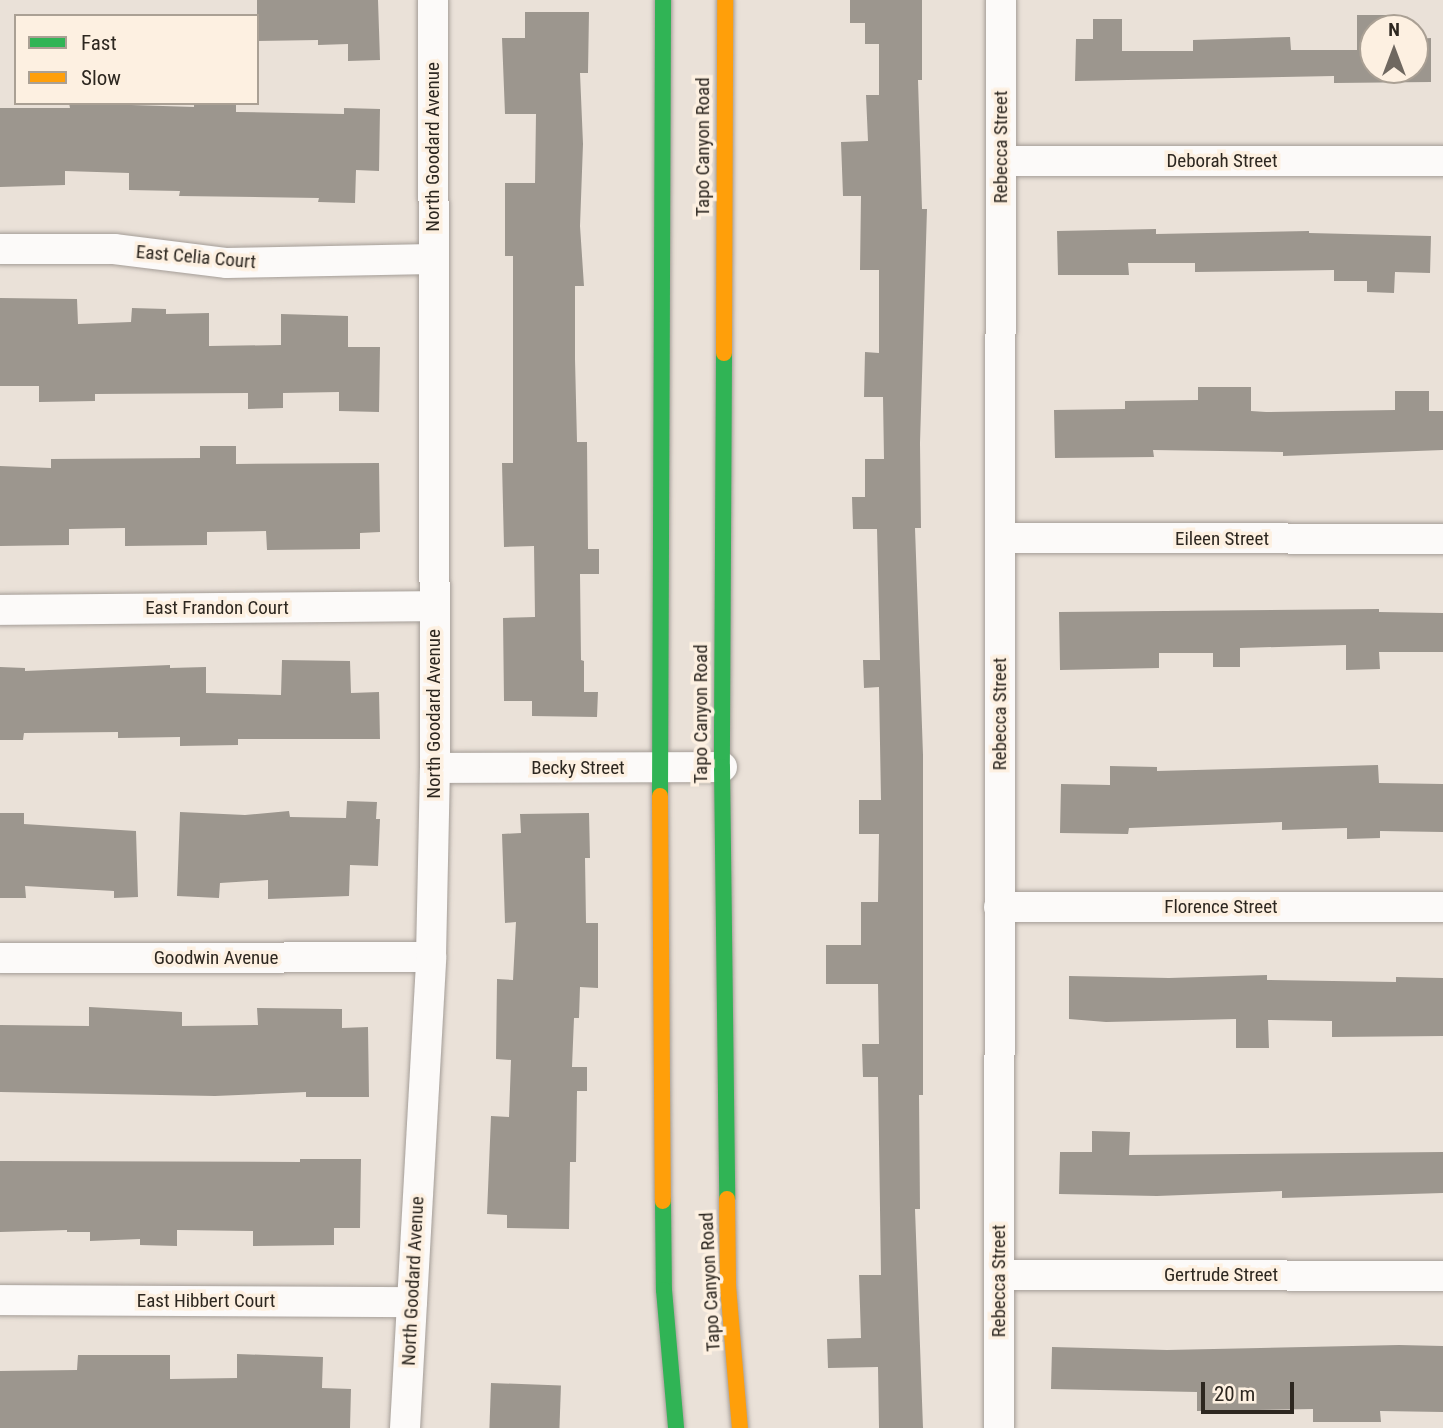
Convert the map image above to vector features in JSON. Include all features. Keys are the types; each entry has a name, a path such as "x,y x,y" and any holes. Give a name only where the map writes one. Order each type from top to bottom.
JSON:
{"main road":[{"name":"Tapo Canyon Road","path":"663,0 660,767 664,1290 676,1428"},
{"name":"Tapo Canyon Road","path":"724,0 722,767 728,1286 740,1428"}],"street":[{"name":"North Goodard Avenue","path":"405,1428 431,957 435,768 433,0"},
{"name":"Rebecca Street","path":"999,1428 1001,0"},
{"name":"Deborah Street","path":"1000,161 1443,161"},
{"name":"East Celia Court","path":"0,250 114,250 227,263 433,259"},
{"name":"Eileen Street","path":"1000,538 1443,539"},
{"name":"East Frandon Court","path":"0,610 435,606"},
{"name":"Becky Street","path":"435,768 722,767"},
{"name":"Florence Street","path":"999,907 1443,907"},
{"name":"Goodwin Avenue","path":"0,958 431,957"},
{"name":"Gertrude Street","path":"999,1275 1443,1276"},
{"name":"East Hibbert Court","path":"0,1300 412,1302"}],"building":[{"path":"257,0 378,0 380,60 348,61 348,44 318,45 318,40 259,41"},
{"path":"850,0 922,0 922,80 918,80 922,209 927,209 920,443 921,528 915,528 923,755 923,1095 919,1095 920,1209 915,1209 923,1428 879,1428 878,1367 828,1368 827,1339 861,1338 859,1275 881,1275 878,1077 863,1077 862,1044 879,1044 878,984 826,984 826,945 861,945 861,902 878,902 879,834 859,834 859,800 881,800 879,687 864,688 863,660 880,660 877,529 853,529 852,497 865,497 865,459 884,459 883,397 864,397 865,352 879,353 879,270 860,270 861,196 843,196 841,142 868,141 866,95 879,95 879,44 865,44 865,23 850,23"},
{"path":"525,12 589,12 588,73 580,73 583,144 580,226 584,286 575,286 575,359 577,442 587,442 588,549 599,549 599,574 580,574 581,660 584,661 584,692 598,692 597,717 532,716 532,701 504,701 503,618 535,617 534,546 504,547 502,463 513,463 513,256 505,256 505,183 535,183 536,114 505,114 502,38 525,38"},
{"path":"1359,15 1359,83 1334,83 1334,76 1075,81 1076,39 1093,39 1093,19 1122,19 1122,51 1193,51 1193,40 1290,37 1291,50 1357,50"},
{"path":"1431,38 1431,82 1429,82"},
{"path":"69,105 236,105 236,112 344,114 344,108 380,109 379,171 356,170 355,203 318,202 319,198 179,196 180,191 129,190 129,173 65,171 65,185 0,187 0,108 70,108"},
{"path":"1156,229 1156,234 1309,231 1431,236 1430,273 1395,272 1394,293 1367,292 1367,281 1334,281 1334,270 1195,272 1195,263 1128,263 1129,275 1058,275 1057,231"},
{"path":"0,298 77,299 78,324 131,322 132,308 166,309 166,314 209,313 209,346 281,345 281,314 348,316 348,347 380,347 379,412 339,411 339,392 283,393 283,408 248,409 248,393 95,394 95,401 39,402 39,386 0,386"},
{"path":"1198,387 1251,387 1251,411 1266,412 1395,410 1395,391 1429,391 1429,411 1443,411 1443,450 1283,456 1283,452 1153,450 1154,457 1055,458 1054,410 1125,409 1125,401 1198,400"},
{"path":"200,446 236,446 236,464 379,463 380,532 360,533 360,549 267,550 266,531 207,532 207,545 125,546 125,528 69,529 69,545 0,546 0,466 51,468 51,459 200,458"},
{"path":"1379,609 1379,612 1443,613 1443,652 1379,652 1380,669 1346,670 1346,645 1240,648 1240,667 1213,667 1213,653 1159,653 1159,668 1060,670 1059,612"},
{"path":"282,660 350,661 351,693 379,692 380,739 238,739 238,745 180,746 180,737 118,738 118,732 24,733 23,740 0,740 0,667 25,668 25,671 170,665 170,668 206,667 206,693 281,695"},
{"path":"1378,765 1379,783 1443,784 1443,832 1380,831 1380,838 1347,839 1347,828 1282,830 1282,822 1129,828 1128,834 1060,833 1061,784 1110,785 1110,766 1157,767 1157,771"},
{"path":"347,801 377,802 376,819 380,819 378,866 350,865 349,896 268,899 268,880 220,883 219,898 177,896 180,812 245,815 289,811 290,817 346,818"},
{"path":"0,813 24,813 24,824 136,831 138,897 114,898 114,891 25,886 26,898 0,898"},
{"path":"589,813 590,858 585,858 586,923 598,923 598,988 580,987 579,1018 574,1018 572,1067 587,1067 587,1091 577,1091 576,1162 570,1162 569,1229 507,1228 507,1215 487,1214 491,1116 509,1117 511,1060 496,1059 497,979 513,980 516,922 505,923 502,834 521,833 520,814"},
{"path":"1267,975 1267,980 1396,982 1396,977 1443,978 1443,1036 1332,1037 1332,1021 1268,1020 1269,1048 1236,1048 1236,1019 1106,1022 1069,1019 1069,976 1169,978"},
{"path":"89,1007 182,1012 182,1026 258,1025 257,1008 342,1009 342,1028 368,1027 369,1097 306,1097 306,1092 215,1096 0,1092 0,1025 89,1026"},
{"path":"1092,1131 1130,1132 1129,1155 1443,1152 1443,1193 1282,1198 1282,1191 1157,1196 1059,1194 1060,1152 1092,1152"},
{"path":"300,1159 361,1159 360,1228 334,1228 334,1245 253,1246 253,1231 177,1230 177,1246 140,1245 140,1239 90,1241 90,1232 67,1230 0,1232 0,1161 300,1162"},
{"path":"1443,1346 1443,1412 1380,1411 1381,1422 1313,1422 1313,1409 1197,1411 1197,1392 1051,1389 1052,1347 1167,1350"},
{"path":"237,1354 323,1357 322,1388 351,1389 350,1428 0,1428 0,1371 77,1370 78,1355 170,1355 170,1379 237,1378"},
{"path":"491,1383 561,1385 559,1428 489,1428"}],"traffic: fast":[{"path":"660,796 663,0"},
{"path":"724,353 722,767 727,1199"},
{"path":"663,1201 664,1290 676,1428"}],"traffic: slow":[{"path":"724,353 725,0"},
{"path":"660,796 663,1201"},
{"path":"727,1199 728,1286 740,1428"}]}
